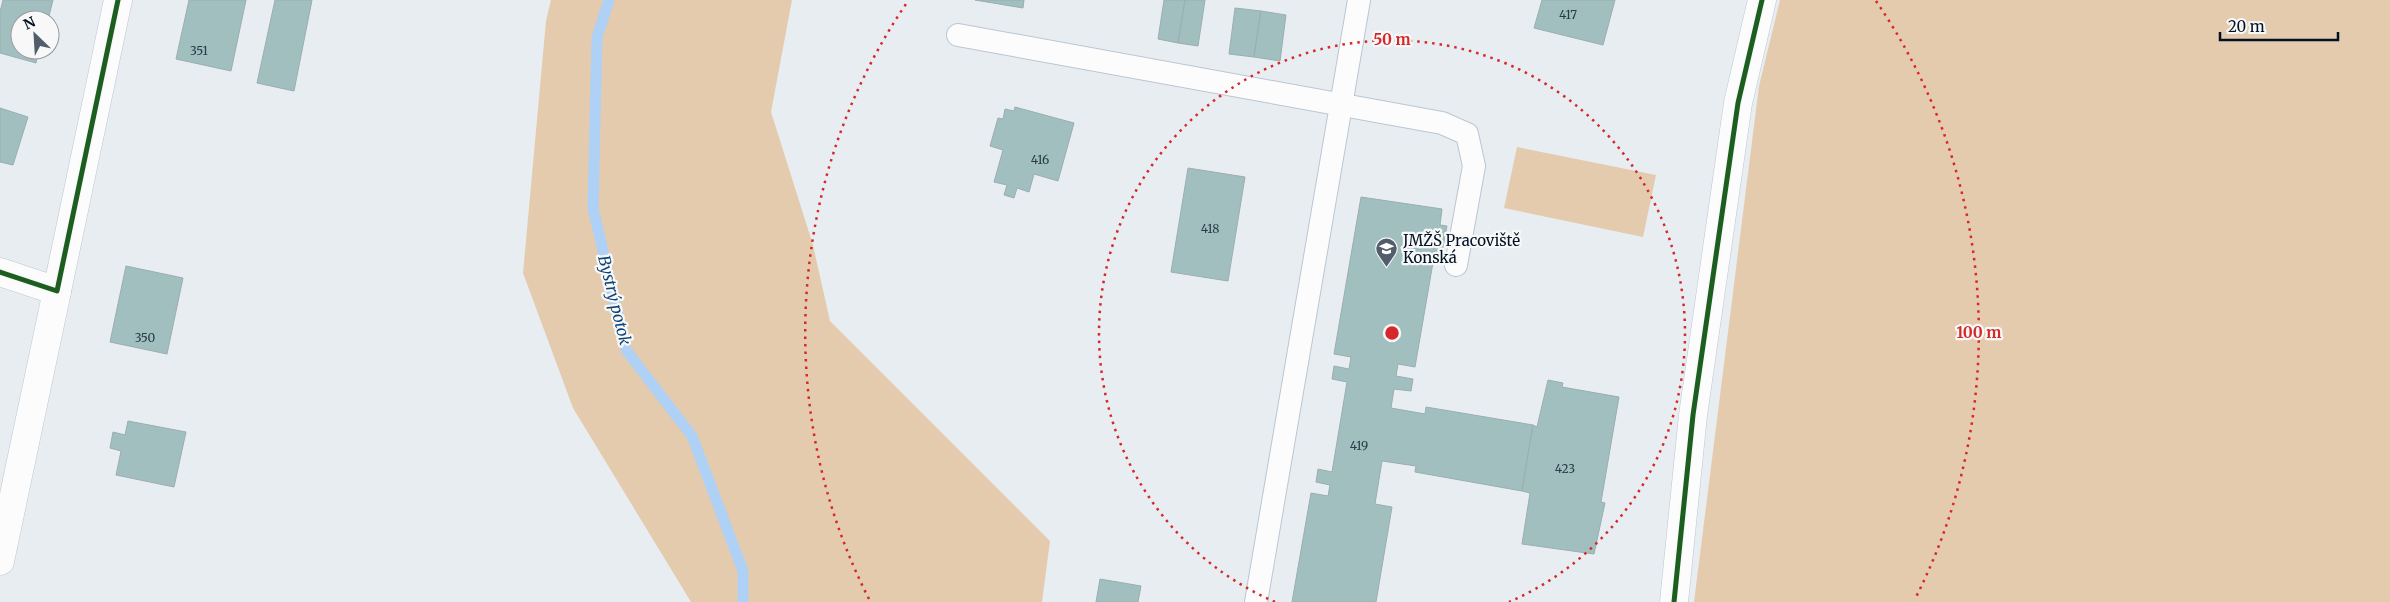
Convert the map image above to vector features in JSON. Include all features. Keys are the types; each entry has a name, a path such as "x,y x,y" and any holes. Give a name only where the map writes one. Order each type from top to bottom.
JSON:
{"street":[{"path":"0,561 118,0"},
{"path":"1674,602 1692,415 1733,132 1762,0"},
{"path":"0,272 57,290"}],"lane":[{"path":"1256,602 1359,0"},
{"path":"958,36 1442,123 1467,134 1474,166 1456,265"}],"shaded area":[{"path":"551,0 792,0 771,112 813,245 830,321 1050,541 1042,602 691,602 573,408 523,273 546,21"},
{"path":"1780,0 2390,0 2390,602 1694,602 1759,86"},
{"path":"1517,147 1656,175 1643,237 1504,208"}],"building":[{"path":"3,0 53,0 50,10 10,10 10,56 0,53 0,12"},
{"path":"189,0 246,0 231,71 176,59"},
{"path":"275,0 312,0 294,91 257,83"},
{"path":"975,0 1024,0 1023,8"},
{"path":"1164,0 1185,0 1178,43 1158,39"},
{"path":"1185,0 1205,0 1198,46 1178,43"},
{"path":"1542,0 1615,0 1603,45 1534,28"},
{"path":"1235,8 1261,11 1254,57 1229,54"},
{"path":"1261,11 1286,15 1280,61 1254,57"},
{"path":"25,60 37,60 36,63"},
{"path":"1015,107 1074,123 1058,181 1034,174 1029,192 1017,188 1014,198 1004,195 1007,185 994,182 1003,150 990,146 998,118 1003,119 1005,109 1014,111"},
{"path":"0,108 28,117 13,165 0,162"},
{"path":"1188,168 1245,177 1228,281 1171,272"},
{"path":"1361,197 1442,209 1440,225 1447,226 1442,252 1435,251 1415,367 1398,364 1396,376 1413,379 1411,391 1394,389 1391,408 1425,414 1426,407 1533,425 1522,491 1415,472 1416,466 1382,461 1375,504 1392,507 1376,602 1292,602 1311,493 1328,496 1330,485 1316,482 1318,469 1332,472 1347,382 1332,379 1334,366 1349,369 1351,357 1334,354"},
{"path":"126,266 183,278 167,354 110,342"},
{"path":"1548,380 1563,383 1562,387 1619,397 1601,502 1605,503 1594,554 1522,544 1530,493 1522,491 1533,425 1537,427"},
{"path":"128,421 186,432 174,487 116,475 121,451 110,448 113,432 125,435"},
{"path":"1100,579 1141,586 1138,602 1096,602"}],"waterway":[{"name":"Bystrý potok","path":"609,0 597,37 593,208 626,350 692,436 743,571 743,602"}],"cycle path":[{"path":"0,272 57,291 118,0"},
{"path":"1674,602 1693,415 1738,103 1762,0"}],"place":[{"name":"JMŽŠ Pracoviště Konská","path":"1387,268"}]}
